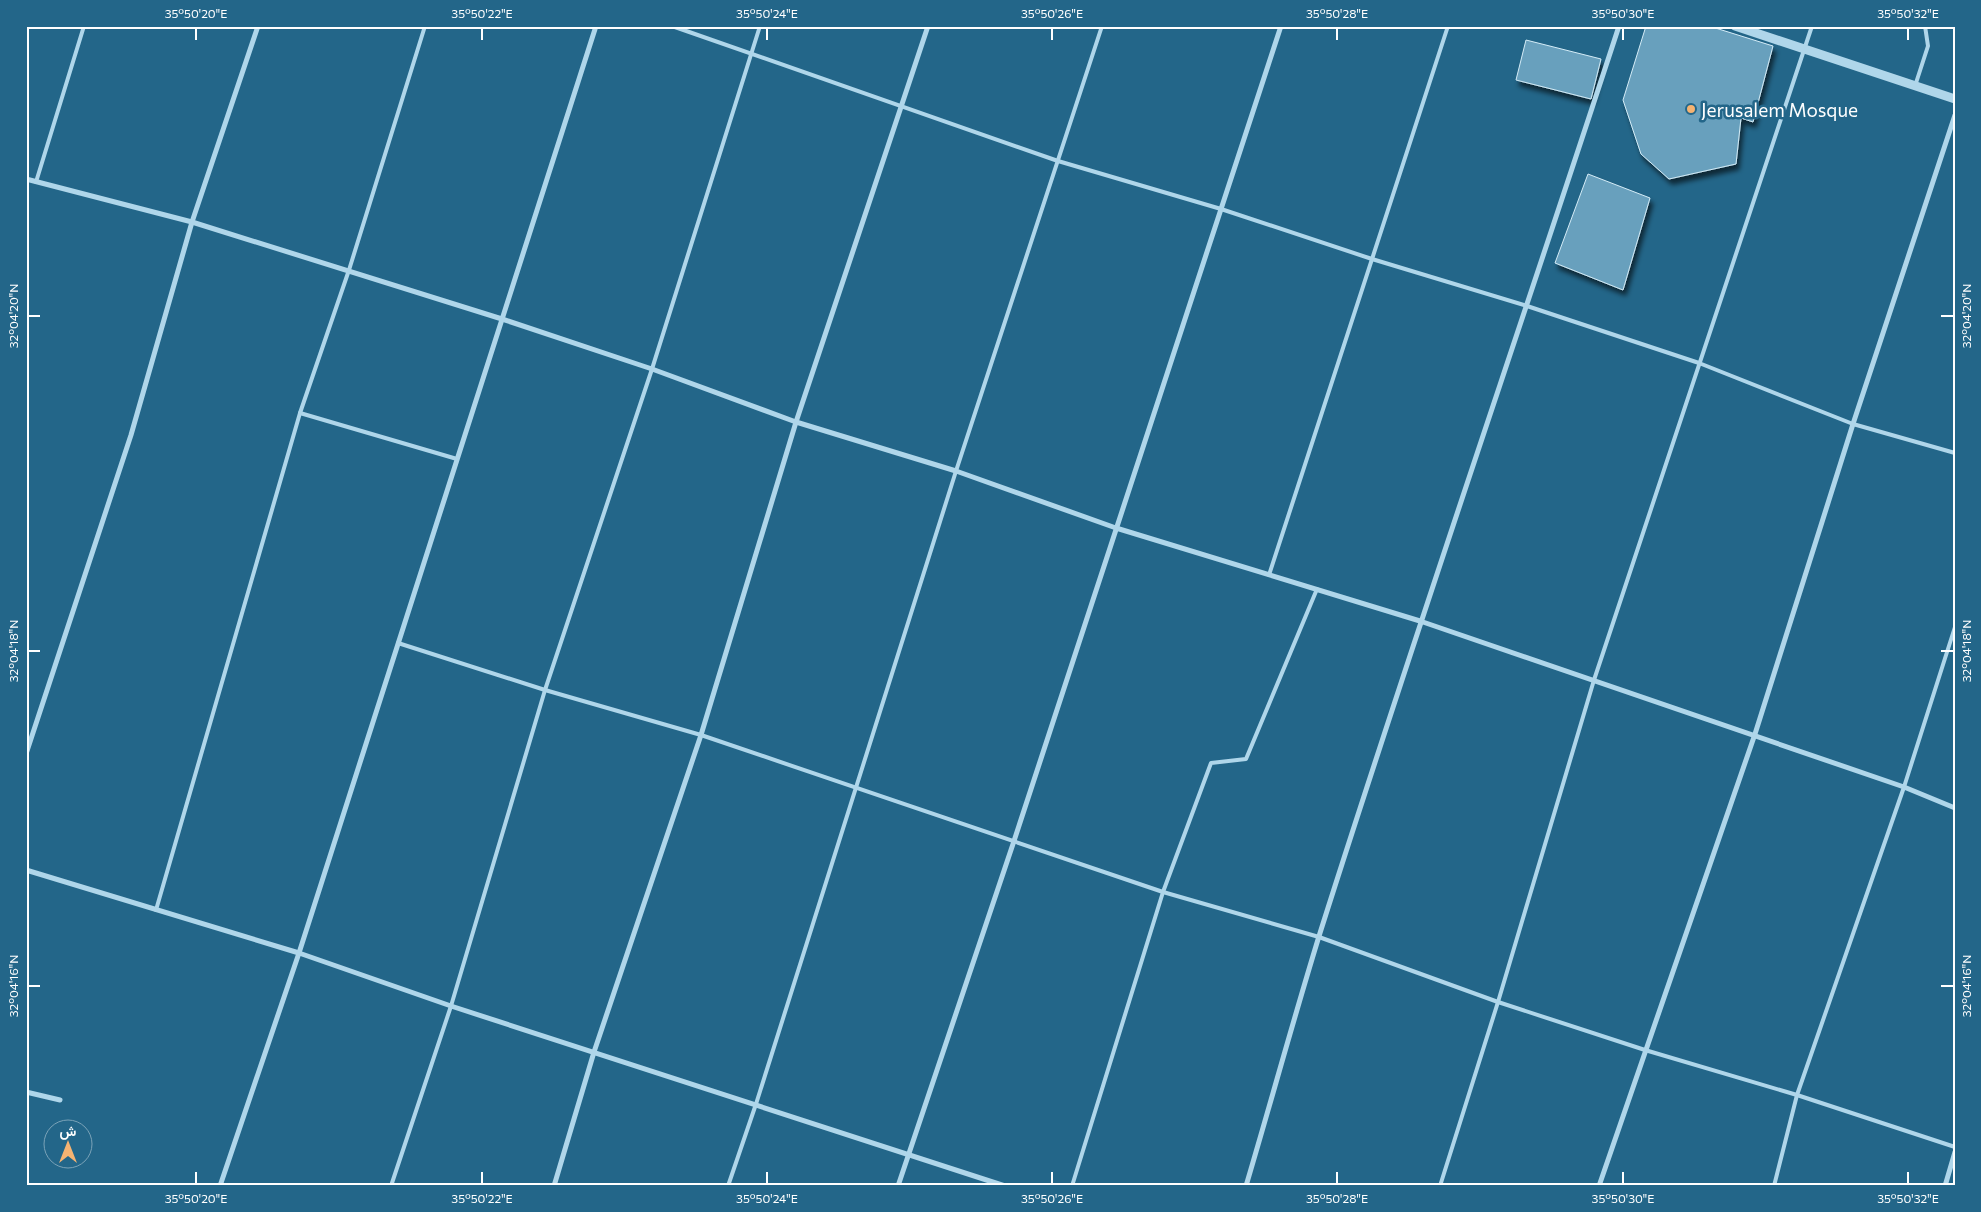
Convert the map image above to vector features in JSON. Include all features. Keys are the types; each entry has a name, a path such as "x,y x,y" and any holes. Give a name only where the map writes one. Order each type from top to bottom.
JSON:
{"street":[{"path":"26,754 131,435 192,222 258,26"},
{"path":"220,1186 299,953 596,26"},
{"path":"554,1186 594,1052 701,735 796,422 928,26"},
{"path":"898,1186 1014,841 1281,26"},
{"path":"1246,1186 1319,937 1420,621 1527,306 1619,26"},
{"path":"1735,26 1955,99"},
{"path":"1599,1186 1755,734 1853,424 1955,115"},
{"path":"26,179 192,222 502,319 652,369 796,422 956,471 1116,528 1420,621 1755,734 1904,787 1955,808"},
{"path":"26,870 299,953 452,1006 1005,1186"},
{"path":"26,1092 60,1100"},
{"path":"1945,1186 1955,1152"}],"lane":[{"path":"36,182 84,26"},
{"path":"156,910 300,413 349,270 425,26"},
{"path":"672,26 901,108 1058,161 1221,209 1372,259 1527,306 1699,363 1853,424 1955,452"},
{"path":"391,1186 452,1006 545,690 652,369 760,26"},
{"path":"728,1186 756,1104 956,471 1102,26"},
{"path":"1269,575 1448,26"},
{"path":"1440,1186 1498,1002 1594,680 1812,26"},
{"path":"1915,86 1928,46 1926,26"},
{"path":"300,413 457,459"},
{"path":"1072,1186 1163,892 1211,763 1246,760 1317,589"},
{"path":"1774,1186 1797,1095 1904,787 1955,627"},
{"path":"398,643 545,690 701,735 1163,892 1319,937 1498,1002 1645,1050 1797,1095 1955,1147"}],"building":[{"name":"Jerusalem Mosque","path":"1646,26 1709,26 1773,46 1753,122 1741,118 1736,164 1669,179 1641,154 1623,100"},
{"path":"1526,40 1601,59 1591,99 1516,80"},
{"path":"1588,174 1650,198 1623,290 1555,263"}],"place":[{"name":"Jerusalem Mosque","path":"1691,109"}]}
